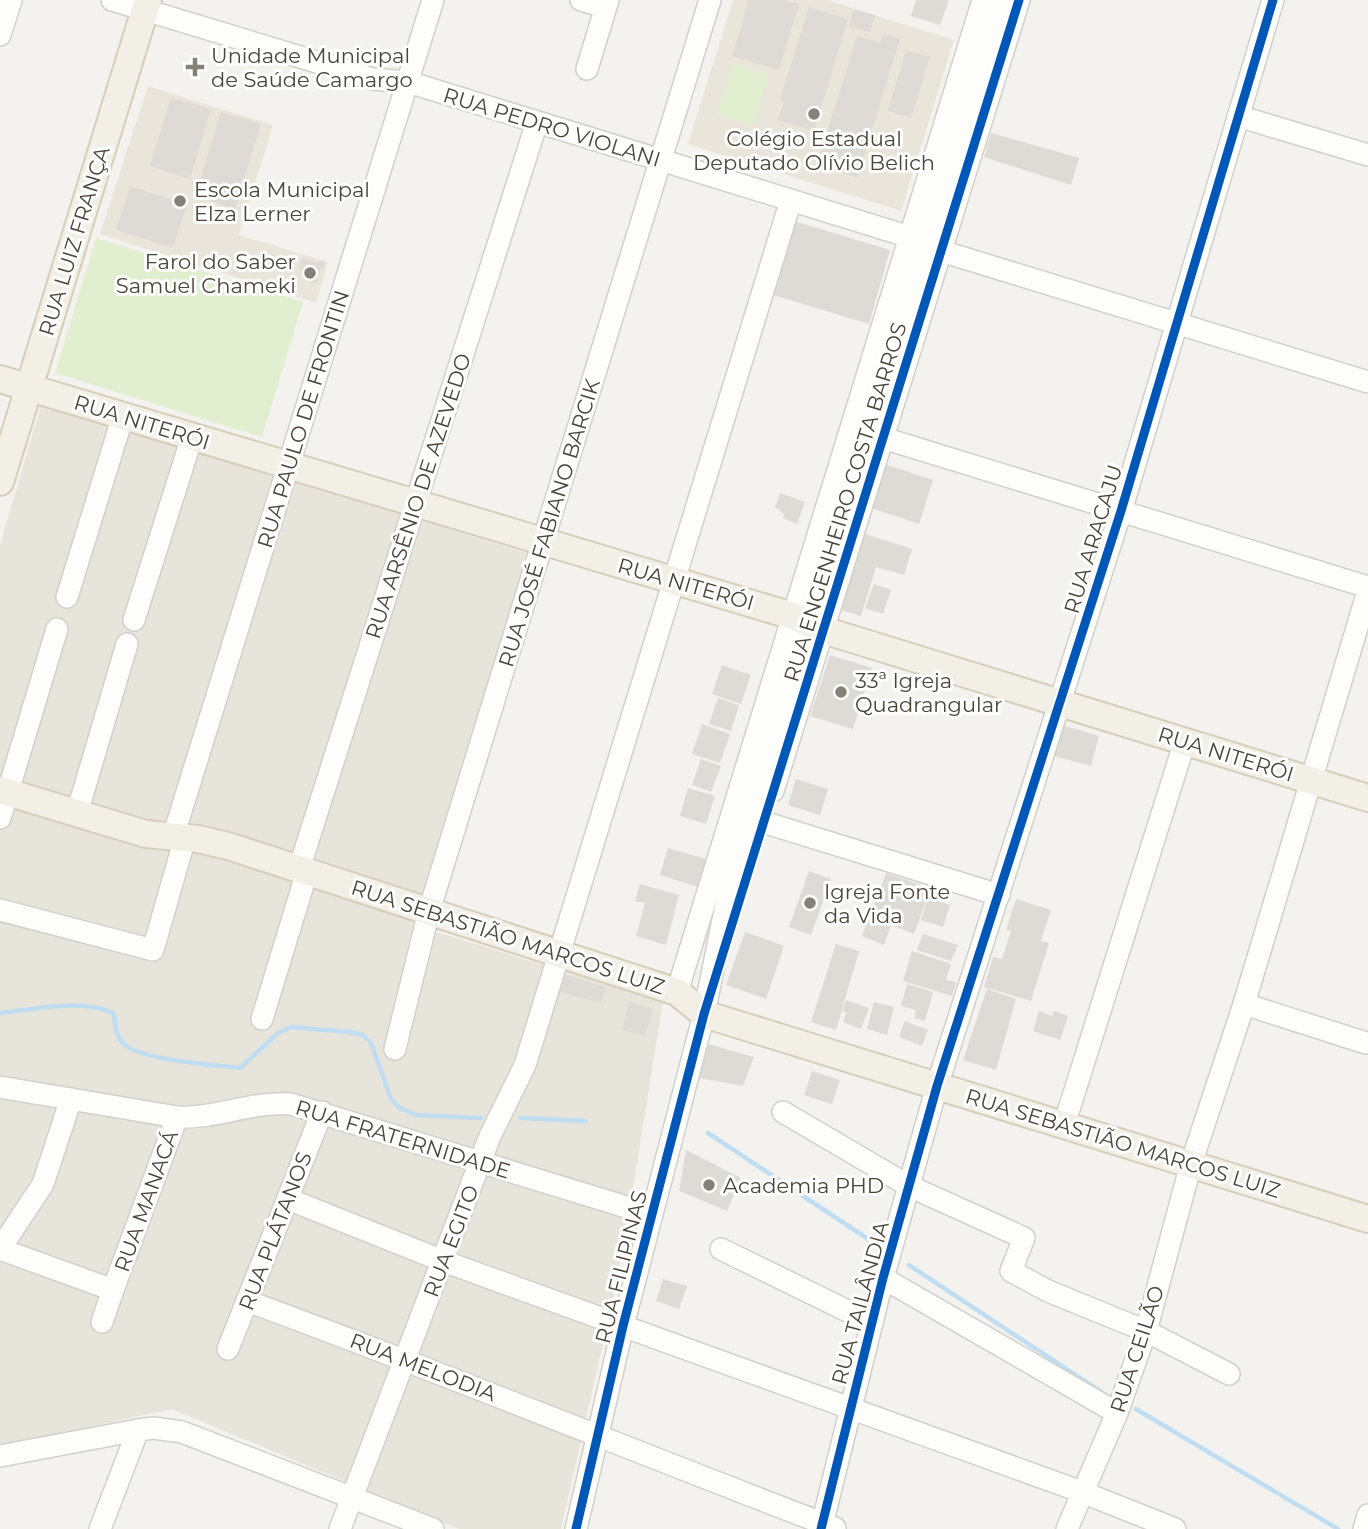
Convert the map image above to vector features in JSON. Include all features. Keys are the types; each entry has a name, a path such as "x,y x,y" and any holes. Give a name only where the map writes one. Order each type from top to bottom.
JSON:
{"main road":[{"name":"RUA LUIZ FRANÇA","path":"0,482 146,5"},
{"name":"RUA NITERÓI","path":"0,379 674,580 1368,798"},
{"name":"RUA SEBASTIÃO MARCOS LUIZ","path":"4,791 146,834 214,842 677,992 704,1014 1368,1219"}],"street":[{"path":"0,35 11,0"},
{"name":"RUA PEDRO VIOLANI","path":"112,0 146,5 373,79 408,82 910,237"},
{"name":"RUA PAULO DE FRONTIN","path":"0,910 153,950 179,838 289,466 433,0"},
{"path":"581,0 607,4 587,69"},
{"name":"RUA JOSÉ FABIANO BARCIK","path":"395,1049 429,911 710,0"},
{"name":"RUA ENGENHEIRO COSTA BARROS","path":"704,1014 763,822 809,623 910,237 983,0"},
{"path":"704,1014 733,870 1001,0"},
{"name":"RUA ENGENHEIRO COSTA BARROS","path":"677,992 809,623 883,438 1019,0"},
{"name":"RUA ARACAJU","path":"937,1086 1121,511 1273,0"},
{"path":"1238,116 1368,155"},
{"name":"RUA ARSÊNIO DE AZEVEDO","path":"262,1019 303,871 415,504 537,122"},
{"name":"RUA EGITO","path":"340,1529 495,1125 521,1077 791,200"},
{"path":"941,251 1368,382"},
{"path":"67,597 123,416"},
{"path":"134,620 192,437"},
{"path":"883,438 1368,589"},
{"name":"RUA CEILÃO","path":"1067,1529 1117,1413 1146,1331 1191,1164 1244,1004 1368,589"},
{"path":"0,818 4,791 57,629"},
{"path":"77,813 127,644"},
{"path":"1064,1125 1185,741"},
{"path":"763,822 999,895"},
{"path":"677,992 733,870"},
{"path":"1244,1004 1366,1043"},
{"name":"RUA FILIPINAS","path":"576,1529 623,1326 704,1014"},
{"name":"RUA TAILÂNDIA","path":"827,1527 851,1409 883,1278 937,1086"},
{"name":"RUA FRATERNIDADE","path":"0,1087 177,1117 278,1103 291,1104 636,1210"},
{"path":"0,1249 43,1184 71,1099"},
{"name":"RUA PLÁTANOS","path":"228,1349 322,1112"},
{"path":"783,1112 909,1186 1024,1238 1011,1271 1048,1291 1146,1331 1228,1374"},
{"name":"RUA MANACÁ","path":"0,1249 113,1290 177,1117"},
{"path":"288,1199 443,1261 1082,1492 1175,1529"},
{"path":"721,1249 872,1323"},
{"path":"883,1278 1117,1413"},
{"path":"102,1322 113,1290"},
{"name":"RUA MELODIA","path":"247,1301 405,1359 827,1527"},
{"path":"0,1456 153,1428 182,1432 433,1529"},
{"path":"100,1529 138,1430"},
{"path":"1364,1529 1368,1516"}],"shaded area":[{"name":"Colégio Estadual Deputado Olívio Belich","path":"733,0 827,0 954,40 901,211 688,144"},
{"name":"Escola Municipal Elza Lerner","path":"148,86 273,125 239,235 328,262 316,303 100,234"},
{"path":"42,402 530,554 413,925 663,1001 612,1304 561,1529 459,1529 172,1409 0,1446 0,545"}],"green space":[{"path":"733,64 769,75 753,125 717,114"},
{"path":"96,238 303,302 262,437 55,373"}],"building":[{"path":"749,0 784,0 799,4 779,70 732,56"},
{"path":"916,0 949,0 940,25 911,16"},
{"path":"809,7 848,19 814,131 778,120 784,102 780,100"},
{"path":"854,9 875,15 870,32 849,26"},
{"path":"883,33 900,39 857,178 817,165 857,36 880,43"},
{"path":"906,50 930,57 911,118 888,111"},
{"path":"171,97 211,109 190,179 150,166"},
{"path":"221,112 261,124 235,209 195,196"},
{"path":"991,133 1079,158 1071,185 984,157"},
{"path":"130,186 187,204 173,248 116,230"},
{"path":"794,221 890,250 869,324 770,294"},
{"name":"Farol do Saber Samuel Chameki","path":"302,258 323,261 325,264 316,284 302,275"},
{"path":"885,464 933,480 919,524 871,508"},
{"path":"780,493 805,502 797,524 783,518 784,514 775,507"},
{"path":"865,534 912,549 904,575 876,567 861,616 841,610"},
{"path":"874,584 891,590 883,614 865,608"},
{"name":"33ª Igreja Quadrangular","path":"830,655 872,668 853,729 810,716"},
{"path":"722,665 751,675 741,704 712,694"},
{"path":"718,698 739,705 731,731 709,724"},
{"path":"702,724 730,734 720,763 692,754"},
{"path":"1062,725 1099,736 1091,766 1054,756"},
{"path":"701,759 721,766 711,792 692,785"},
{"path":"796,779 828,789 820,815 788,805"},
{"path":"688,788 715,796 706,824 680,816"},
{"path":"668,848 706,859 698,887 660,875"},
{"name":"Igreja Fonte da Vida","path":"809,871 831,879 811,935 789,927"},
{"path":"886,873 931,888 914,934 891,925 884,945 862,936"},
{"path":"640,884 679,895 666,945 636,936 645,903 635,901"},
{"path":"928,898 950,905 943,927 921,920"},
{"path":"1016,899 1051,910 1041,941 1049,943 1031,1001 984,987 993,957 1002,959 1011,931 1006,930"},
{"path":"745,932 784,946 766,999 726,985"},
{"path":"923,934 958,945 951,961 917,950"},
{"path":"836,944 859,951 836,1030 811,1022"},
{"path":"912,951 951,964 946,980 956,982 952,996 903,981"},
{"path":"562,974 606,987 601,1003 556,991"},
{"path":"907,984 933,992 925,1021 914,1018 916,1010 901,1006"},
{"path":"987,989 1016,999 996,1070 963,1060"},
{"path":"846,1000 869,1008 861,1029 843,1022 846,1012 842,1011"},
{"path":"629,1001 653,1009 645,1036 622,1030"},
{"path":"874,1002 894,1007 887,1035 867,1029"},
{"path":"1039,1011 1052,1016 1054,1011 1068,1016 1060,1040 1033,1031"},
{"path":"905,1021 928,1030 922,1046 899,1037"},
{"path":"708,1044 754,1057 743,1086 699,1078"},
{"path":"812,1071 840,1080 832,1104 804,1095"},
{"name":"Academia PHD","path":"686,1150 741,1178 727,1211 679,1191"},
{"path":"663,1279 687,1286 679,1309 656,1301"}],"waterway":[{"path":"0,1013 58,1006 102,1009 114,1014 119,1037 133,1050 179,1061 240,1068 278,1033 291,1027 363,1035 371,1043 391,1099 400,1108 417,1115 481,1118"},
{"path":"520,1118 586,1121"},
{"path":"708,1133 874,1243"},
{"path":"909,1265 1101,1392"},
{"path":"1136,1409 1338,1529"}],"cycle path":[{"path":"576,1529 623,1326 704,1014 1019,0"},
{"path":"821,1529 883,1278 937,1086 1121,511 1273,0"}],"place":[{"name":"Unidade Municipal de Saúde Camargo","path":"195,67"},
{"name":"Colégio Estadual Deputado Olívio Belich","path":"814,114"},
{"name":"Escola Municipal Elza Lerner","path":"180,201"},
{"name":"Farol do Saber Samuel Chameki","path":"310,273"},
{"name":"33ª Igreja Quadrangular","path":"841,692"},
{"name":"Igreja Fonte da Vida","path":"810,903"},
{"name":"Academia PHD","path":"709,1185"}]}
